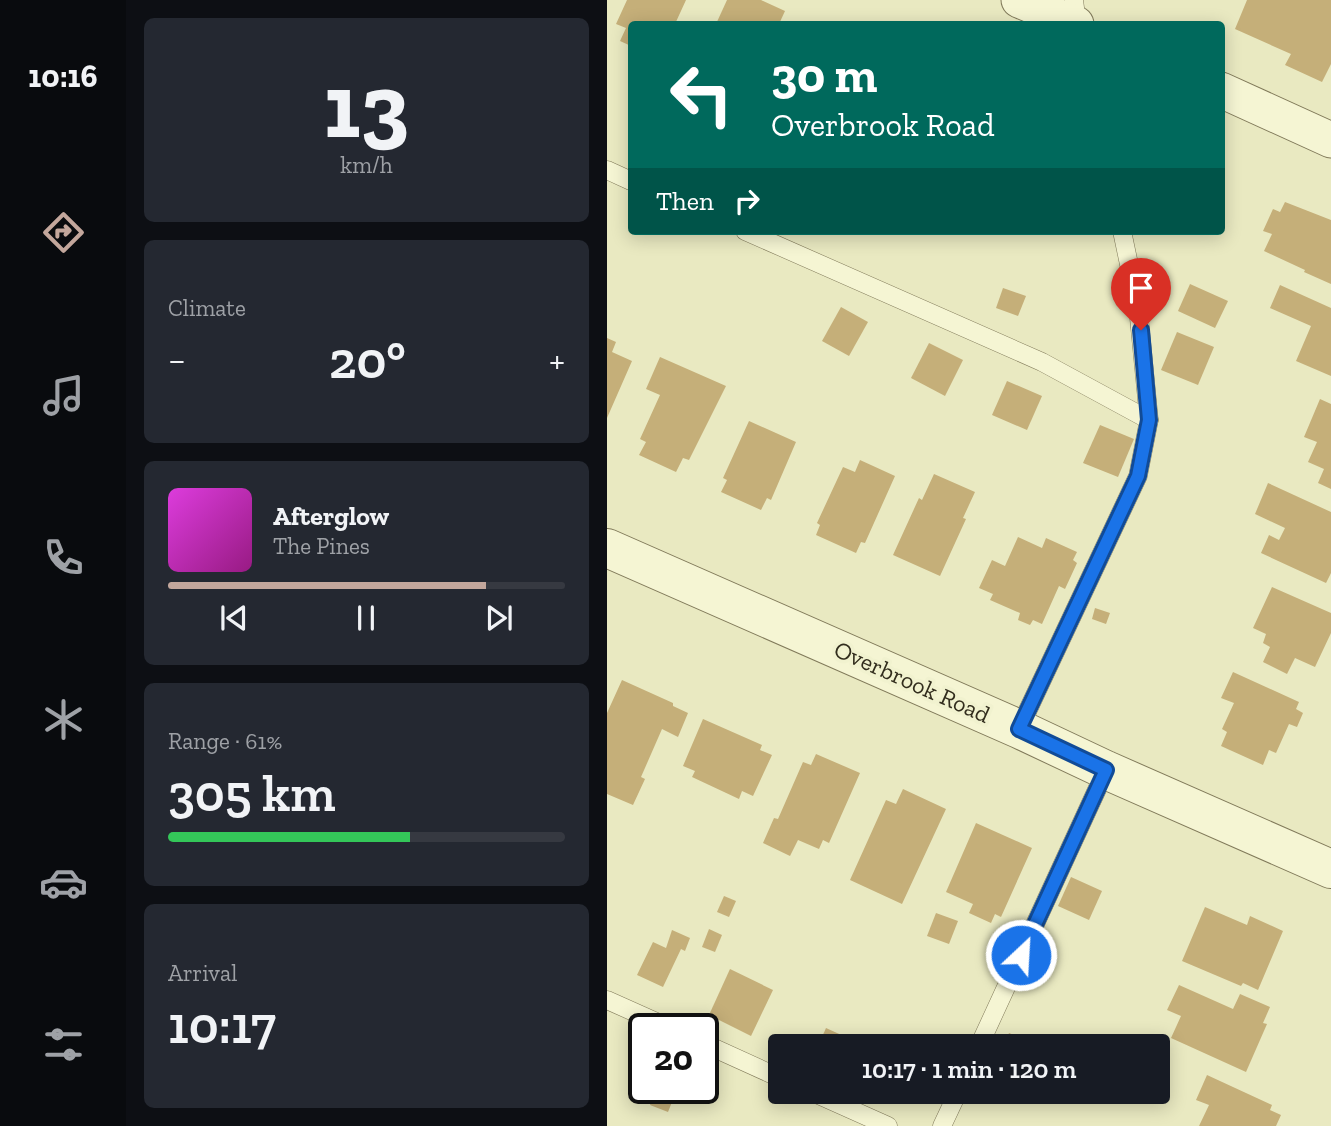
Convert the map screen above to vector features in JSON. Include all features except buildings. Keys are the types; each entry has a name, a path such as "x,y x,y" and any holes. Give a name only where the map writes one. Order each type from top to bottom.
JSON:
{"street":[{"path":"1019,0 1069,21"},
{"path":"1225,92 1331,140"},
{"name":"Overbrook Road","path":"607,548 1331,869"}],"lane":[{"path":"1074,0 1076,21"},
{"path":"607,170 628,180"},
{"path":"754,235 1042,362 1149,420"},
{"path":"1019,729 1138,476 1149,420 1138,307 1123,235"},
{"path":"985,1034 1106,770"},
{"path":"607,1000 636,1013"},
{"path":"719,1050 768,1073"},
{"path":"839,1104 888,1126"},
{"path":"942,1126 952,1104"}],"route":[{"path":"1021,955 1106,770 1019,729 1138,476 1149,420 1141,330"}]}
